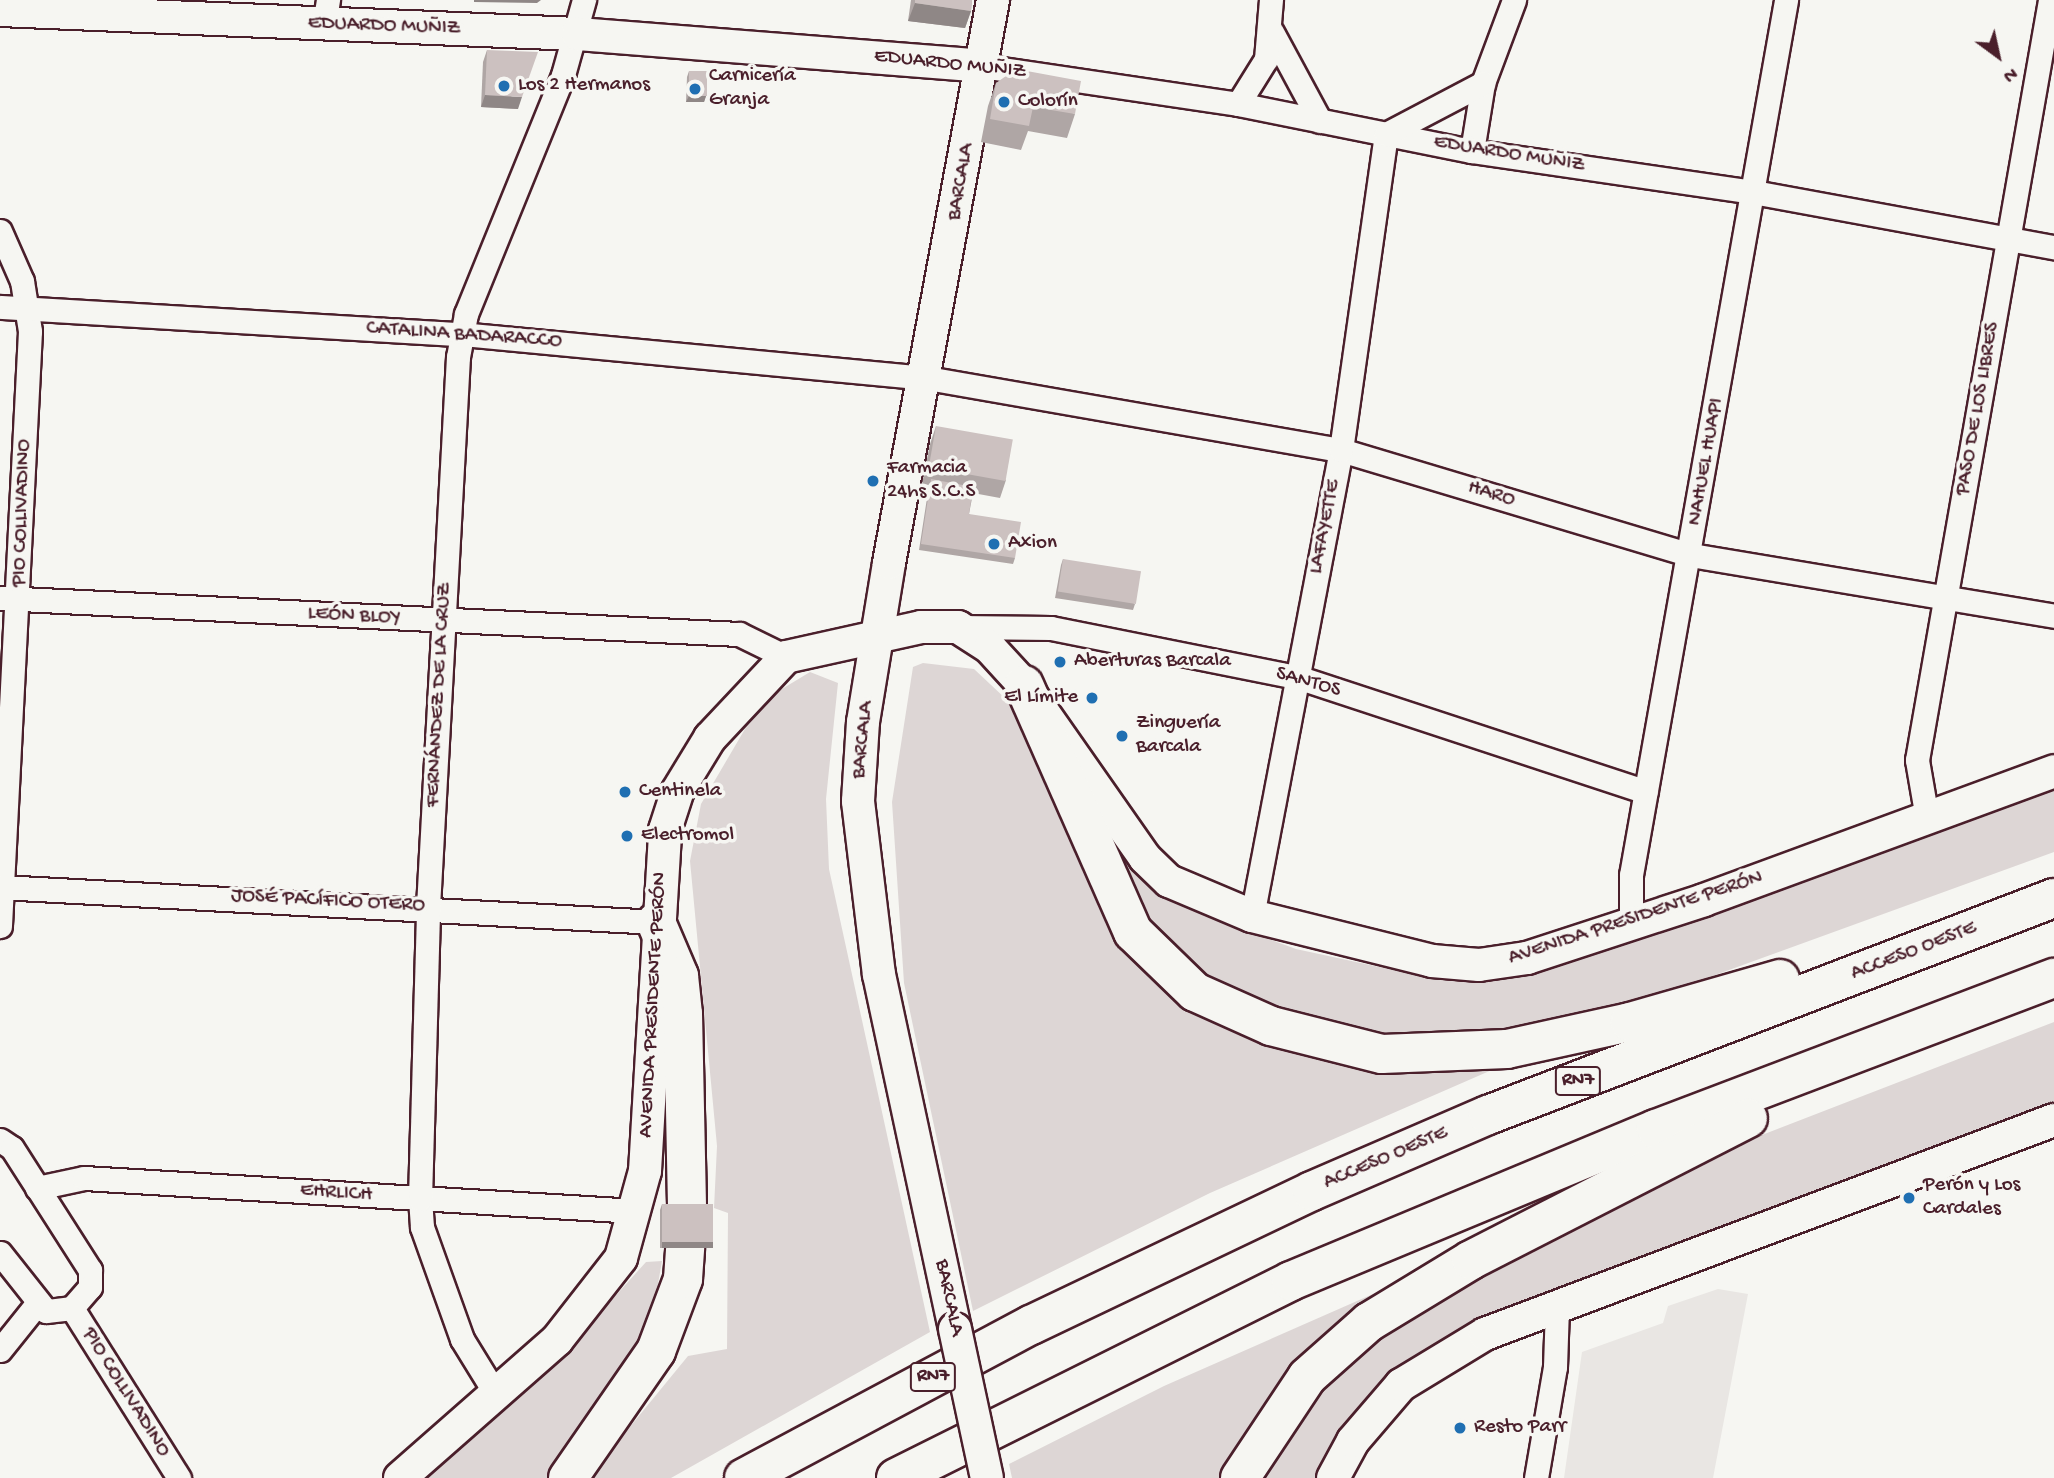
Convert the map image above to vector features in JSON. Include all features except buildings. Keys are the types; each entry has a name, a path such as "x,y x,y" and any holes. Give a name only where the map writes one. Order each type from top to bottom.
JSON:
{"highway":[{"path":"1024,685 1128,920 1152,957 1229,1009 1326,1043 1382,1054 1507,1049 1630,1022 2047,901"},
{"name":"ACCESO OESTE","path":"744,1478 1031,1325 1312,1191 1488,1115 2047,901"},
{"path":"656,922 679,976 683,1014 687,1210"},
{"path":"896,1478 1291,1281 1656,1129 2054,978"},
{"path":"1240,1478 1307,1377 1369,1322 1471,1260 1959,1015"},
{"path":"568,1478 656,1351 683,1279 685,1248"}],"street":[{"name":"FERNÁNDEZ DE LA CRUZ","path":"497,1396 462,1339 422,1227 421,1199 428,907 461,334 578,34 584,0"},
{"name":"BARCALA","path":"987,1478 879,975 860,853 863,722 993,0"},
{"path":"1238,104 1266,59 1272,32 1271,0"},
{"path":"1472,150 1483,83 1514,0"},
{"name":"NAHUEL HUAPI","path":"1631,924 1631,875 1691,555 1786,0"},
{"name":"PASO DE LOS LIBRES","path":"1927,818 1917,760 2050,0"},
{"name":"EDUARDO MUÑIZ","path":"0,10 326,12 982,66 1238,104 1472,150 1753,192 2054,247"},
{"path":"1272,32 1320,121"},
{"path":"1386,134 1483,83"},
{"name":"LAFAYETTE","path":"1252,916 1340,450 1386,134"},
{"name":"PIO COLLIVADINO","path":"0,231 29,309 9,598 0,926"},
{"name":"CATALINA BADARACCO","path":"0,307 461,334 927,378"},
{"name":"HARO","path":"927,378 1340,450 1691,555 1946,600 2054,616"},
{"name":"LEÓN BLOY","path":"9,598 444,622 739,634 786,657"},
{"path":"786,657 878,636 958,627"},
{"name":"SANTOS","path":"958,627 1051,628 1297,677 1646,792"},
{"name":"AVENIDA PRESIDENTE PERÓN","path":"958,627 990,648 1024,685 1145,858 1200,899 1252,916 1432,961 1479,965 1527,958 1631,924 2054,771"},
{"name":"AVENIDA PRESIDENTE PERÓN","path":"400,1478 497,1396 595,1298 621,1258 637,1211 656,922 665,830 677,792 741,699 786,657"},
{"name":"JOSÉ PACÍFICO OTERO","path":"1,887 428,907 656,922"},
{"path":"1333,1478 1353,1441 1402,1385 1485,1334 2054,1120"},
{"path":"0,1140 37,1188 90,1270 90,1287 72,1308 46,1311 36,1305 0,1253"},
{"name":"EHRLICH","path":"37,1188 84,1178 637,1211"},
{"path":"0,1350 36,1305"},
{"path":"1536,1478 1555,1367 1557,1306"},
{"name":"PIO COLLIVADINO","path":"72,1308 179,1478"}],"shaded area":[{"path":"923,663 974,669 1023,715 1173,992 1501,1066 1210,1193 973,1311 904,983 892,802 913,667"},
{"path":"810,672 838,683 826,799 829,869 930,1332 671,1478 588,1478 688,1356 727,1349 728,1213 714,1208 717,1146 690,861 701,804 745,729 777,692"},
{"path":"2054,784 2054,852 1627,1007 1493,1033 1414,1038 1352,1032 1278,1010 1197,973 1161,943 1133,900 1088,799 1162,893 1206,916 1296,949 1444,981 1492,982 1594,955"},
{"path":"2054,1022 2054,1108 1493,1320 1326,1478 1258,1478 1344,1363 1566,1226 1705,1157"},
{"path":"1473,1250 1400,1296 1233,1478 1012,1478 1009,1464 1164,1386"},
{"path":"662,1261 651,1324 551,1478 422,1478 543,1376 646,1262"},
{"path":"1718,1289 1748,1294 1713,1478 1564,1478 1582,1352 1663,1323 1668,1306"}],"place":[{"name":"Los 2 Hermanos","path":"504,86"},
{"name":"Carnicería Granja","path":"695,89"},
{"name":"Colorín","path":"1004,102"},
{"name":"Farmacia 24hs S.C.S","path":"873,481"},
{"name":"Axion","path":"994,544"},
{"name":"Aberturas Barcala","path":"1060,662"},
{"name":"El Límite","path":"1092,698"},
{"name":"Zinguería Barcala","path":"1122,736"},
{"name":"Centinela","path":"625,792"},
{"name":"Electromol","path":"627,836"},
{"name":"Perón y Los Cardales","path":"1909,1198"},
{"name":"Resto Parr","path":"1460,1428"}]}
